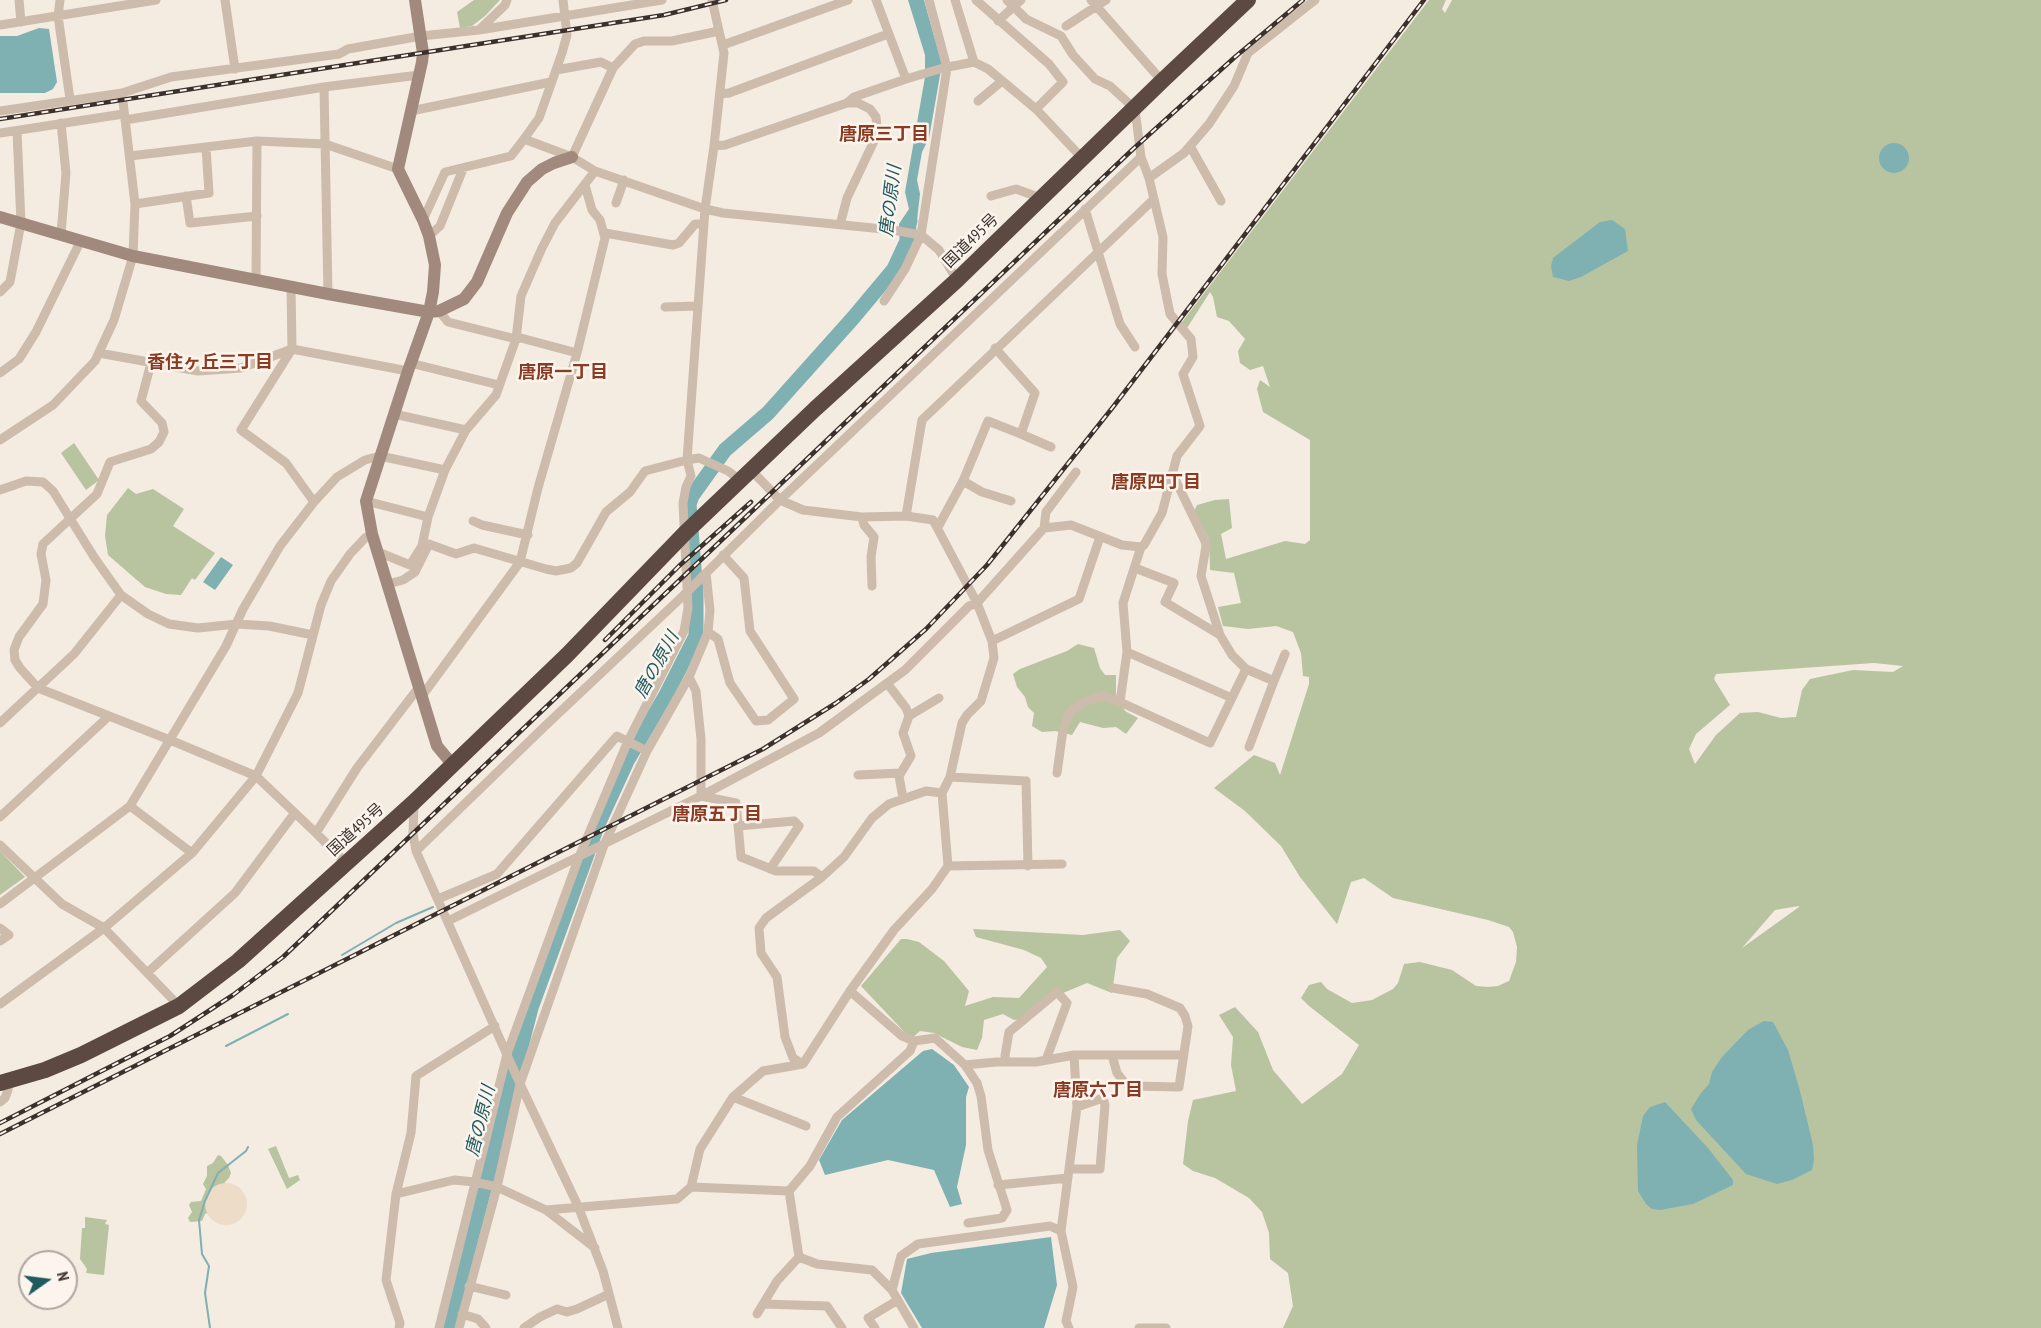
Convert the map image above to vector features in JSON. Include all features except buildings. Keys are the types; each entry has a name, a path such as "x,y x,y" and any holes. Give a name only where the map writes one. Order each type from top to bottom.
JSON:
{"highway":[{"name":"国道495号","path":"4,1082 45,1070 81,1055 179,1006 238,961 414,802 567,655 715,505 740,474 957,280 1244,2"}],"street":[{"path":"20,0 21,22"},
{"path":"60,0 58,16 70,99"},
{"path":"0,25 156,0"},
{"path":"225,0 236,69"},
{"path":"415,0 423,53 398,169 429,236 435,265 434,312 409,367 366,501 372,534 437,746 452,764"},
{"path":"479,30 505,5 507,0"},
{"path":"423,220 445,172 512,156 539,118 567,35 563,0"},
{"path":"0,111 122,93 171,77 339,54 348,49 421,36 479,30 566,16 604,5 662,0"},
{"path":"440,1328 508,1057 581,856 630,742 684,631 688,608 683,503 691,476 687,460 705,209 724,53 712,0"},
{"path":"723,45 848,0"},
{"path":"876,0 906,79"},
{"path":"884,301 905,269 921,235 945,68 929,0"},
{"path":"955,0 975,62"},
{"path":"976,0 1049,64 1063,82 1036,109"},
{"path":"1066,26 1094,3 1106,0"},
{"path":"1149,178 1184,153 1209,124 1234,86 1248,53 1315,0"},
{"path":"998,21 1014,2 1026,19 1061,36 1073,55 1095,78 1110,86 1135,109 1141,157 1149,178 1163,237 1162,274 1170,314 1191,339 1193,357 1183,374 1200,426 1177,456 1162,513 1141,548 1123,603 1127,652 1120,702"},
{"path":"1094,3 1162,81"},
{"path":"434,312 464,299 477,282 507,213 527,182 542,169 572,157 613,68 635,44 644,41 672,41 719,31"},
{"path":"720,94 729,93 888,34"},
{"path":"556,70 602,62 613,68"},
{"path":"847,103 854,97 923,73 975,62 1036,109 1083,159"},
{"path":"0,133 419,75"},
{"path":"978,101 1002,81"},
{"path":"411,111 551,82"},
{"path":"324,87 327,294"},
{"path":"0,440 53,405 95,361 114,320 133,256 135,204 122,93"},
{"path":"714,146 725,145 847,103 858,103 870,109 876,117 878,128 847,198 840,225"},
{"path":"61,123 66,173 61,234"},
{"path":"0,292 9,282 21,223 17,130"},
{"path":"524,139 572,157 595,171 705,209 723,213 921,235 939,250 957,280"},
{"path":"130,156 257,141 325,144 398,169"},
{"path":"256,279 257,141"},
{"path":"1190,146 1221,201"},
{"path":"135,204 209,193 206,147"},
{"path":"416,851 780,500 1141,157"},
{"path":"429,236 440,226 463,169"},
{"path":"378,552 410,565 425,539 428,517 445,470 466,430 496,395 516,339 521,296 542,248 568,203 595,171"},
{"path":"616,203 624,180"},
{"path":"316,833 357,768 421,692 520,562 538,488 577,352 605,233 600,220 592,210 585,184"},
{"path":"991,196 1016,189 1041,198"},
{"path":"186,196 190,223 256,216"},
{"path":"906,516 922,420 1153,200"},
{"path":"1085,209 1120,324 1135,347"},
{"path":"0,217 133,256 207,272 434,312 448,322 577,352"},
{"path":"605,233 673,245 679,243 695,224 704,224"},
{"path":"0,373 19,359 36,332 81,240"},
{"path":"291,286 292,349 241,430 286,463 314,501"},
{"path":"664,307 698,306"},
{"path":"995,348 1035,393 1021,434"},
{"path":"99,353 198,371 241,368 292,349 409,367 499,385"},
{"path":"151,363 141,401 162,423 164,432 159,442 151,448 110,462 98,494 43,544 41,554 46,580 43,604 20,637 14,650 15,660 38,688 256,776 346,863"},
{"path":"394,414 466,430"},
{"path":"938,527 963,481 988,421 1051,447"},
{"path":"0,904 130,806 226,646 243,609 280,546 314,501 337,477 365,460 380,456 445,470"},
{"path":"388,584 403,580 415,572 429,544 456,554 474,548 556,571 571,568 577,563 606,512 630,492 645,471 699,458 740,474 780,500 803,510 862,517 906,516 933,520 977,603 992,642 994,658 986,688 981,701 966,715 962,723 950,777 942,793 948,866 932,889 894,930 850,991 803,1064 763,1071 733,1096 700,1149 691,1187 677,1199 546,1210"},
{"path":"448,921 701,796 819,733 905,670 969,606 977,603 1044,528 1046,512 1076,472"},
{"path":"1172,473 1205,541 1202,576 1220,635 1232,655 1246,669 1274,681"},
{"path":"0,490 26,481 43,482 53,491 69,520 121,595 148,614 170,624 198,628 237,624 269,626 313,635"},
{"path":"963,481 982,492 1011,501"},
{"path":"366,501 428,517"},
{"path":"862,517 864,525 874,537 871,558 872,585"},
{"path":"472,521 528,536"},
{"path":"1044,528 1071,525 1122,545 1141,548"},
{"path":"0,1004 104,928 192,853 256,776 298,693 321,605 331,581 350,554 365,537 372,534"},
{"path":"992,642 1079,599 1100,537"},
{"path":"708,632 718,639 730,683 756,721 768,720 794,699 750,631 744,578 723,555"},
{"path":"1135,568 1174,583 1165,602 1220,635"},
{"path":"459,1328 519,1081 601,846 645,750 689,677 708,632 710,610 704,575"},
{"path":"0,723 74,654 121,595"},
{"path":"1127,652 1232,698"},
{"path":"1249,747 1285,654"},
{"path":"1057,773 1063,730 1070,712 1083,702 1102,696 1210,743 1246,669"},
{"path":"689,677 696,691 701,739 701,796"},
{"path":"887,683 906,708 909,716"},
{"path":"903,798 899,776 911,756 903,733 909,716 939,698"},
{"path":"0,818 109,716"},
{"path":"438,900 497,874 618,736 645,750"},
{"path":"858,775 901,773"},
{"path":"950,777 1026,781 1028,866"},
{"path":"803,1064 793,1058 784,1037 777,976 761,953 758,939 759,928 766,918 822,877 844,857 872,818 889,804 927,791 942,793"},
{"path":"701,796 736,803 741,857 776,871 814,871 822,877"},
{"path":"414,802 413,834 416,851 596,1248 618,1328"},
{"path":"130,806 192,853"},
{"path":"147,973 235,893 294,814"},
{"path":"738,826 794,822 799,826 770,869"},
{"path":"0,845 62,904 104,928 179,1006"},
{"path":"948,866 1062,864"},
{"path":"0,928 9,935 0,941"},
{"path":"1112,1055 1117,1073 1124,1082 1132,1086 1179,1087 1188,1026 1180,1008 1148,994 1113,988"},
{"path":"850,991 902,1036 914,1041 935,1038 965,1065 977,1083 988,1150 1007,1210 1002,1218 968,1223"},
{"path":"1006,1062 1009,1032 1057,992 1067,1003 1046,1060"},
{"path":"399,1328 400,1323 386,1280 396,1194 411,1133 416,1076 495,1026"},
{"path":"799,1257 789,1191 810,1166 837,1117 910,1051 914,1041"},
{"path":"965,1065 1036,1062 1074,1055 1182,1055"},
{"path":"1070,1328 1066,1321 1073,1287 1061,1231 1077,1107 1074,1055"},
{"path":"0,1102 5,1098 8,1090 4,1082"},
{"path":"733,1096 806,1126"},
{"path":"998,1185 1100,1169 1105,1105 1103,1098 1077,1107"},
{"path":"396,1194 454,1180 495,1187 546,1210 596,1248"},
{"path":"691,1187 789,1191"},
{"path":"892,1290 901,1256 918,1244 1050,1226 1061,1231"},
{"path":"799,1257 817,1264 872,1270 892,1290 914,1328"},
{"path":"757,1314 777,1281 799,1257"},
{"path":"469,1286 506,1295"},
{"path":"524,1328 557,1309 567,1312 609,1294"},
{"path":"875,1328 868,1318 898,1300"},
{"path":"763,1304 827,1306 842,1328"},
{"path":"462,1314 478,1319 486,1328"},
{"path":"1139,1328 1166,1328"}],"green space":[{"path":"474,0 500,0 472,26 460,28 457,12"},
{"path":"1429,0 1446,0 1442,9 1445,13 1452,0 2041,0 2041,1328 1283,1328 1293,1306 1288,1273 1270,1259 1269,1233 1262,1212 1249,1198 1215,1178 1193,1171 1183,1164 1193,1100 1236,1091 1231,1065 1233,1037 1219,1015 1235,1007 1258,1032 1273,1070 1302,1104 1342,1074 1359,1045 1301,998 1309,985 1321,982 1327,989 1352,1003 1372,1000 1393,989 1398,983 1404,964 1420,962 1452,970 1476,986 1498,986 1509,981 1516,962 1517,947 1513,932 1509,927 1393,898 1364,878 1351,882 1337,924 1300,877 1281,846 1245,811 1214,788 1254,755 1275,763 1280,775 1309,684 1309,677 1303,676 1301,653 1293,632 1276,626 1248,629 1223,626 1218,607 1241,603 1234,573 1210,570 1209,539 1194,511 1197,505 1229,499 1232,528 1221,534 1226,559 1285,541 1305,544 1310,540 1310,440 1263,412 1257,389 1260,380 1270,387 1263,366 1250,370 1240,363 1238,351 1245,339 1229,321 1217,317 1210,292 1187,328 1182,322","holes":["1874,663 1903,666 1893,672 1853,670 1810,679 1802,690 1796,717 1781,718 1758,712 1740,713 1716,735 1695,764 1689,749 1696,734 1730,705 1714,679 1716,674","1799,907 1742,948 1775,910"]},
{"path":"74,443 99,480 86,490 61,453"},
{"path":"128,488 136,494 153,489 184,509 173,526 215,553 195,580 192,578 181,595 166,594 145,587 108,555 105,536 107,515"},
{"path":"1078,644 1094,648 1100,668 1105,675 1116,675 1116,695 1125,711 1138,718 1126,734 1116,727 1103,728 1080,722 1072,735 1055,731 1042,732 1032,726 1034,713 1017,687 1013,674"},
{"path":"0,851 25,877 0,895"},
{"path":"973,929 1083,935 1120,930 1130,941 1117,958 1112,993 1087,983 1039,1003 1032,1017 1014,1020 1003,1014 984,1020 982,1038 977,1050 962,1047 934,1033 920,1031 911,1039 861,986 901,939 919,942 944,961 969,991 965,1006 993,997 1019,998 1047,967 1041,958 1024,950 976,937"},
{"path":"276,1146 289,1178 298,1175 300,1180 287,1189 268,1149"},
{"path":"218,1155 228,1165 231,1173 229,1178 213,1210 205,1214 202,1221 190,1222 188,1218 192,1212 189,1205 191,1202 201,1201 206,1189 203,1184 207,1176 207,1166 213,1163"},
{"path":"85,1217 107,1220 105,1224 109,1225 104,1275 86,1273 87,1269 80,1259"}],"shaded area":[{"path":"226,1183 241,1189 247,1204 241,1219 226,1225 211,1219 205,1204 211,1189"}],"water":[{"path":"908,0 924,0 942,64 929,138 922,152 917,180 920,194 915,238 907,241 899,236 899,224 909,209 905,192 925,77 925,55"},
{"path":"39,28 49,29 57,82 53,89 45,93 0,93 0,36 17,36"},
{"path":"1894,143 1905,147 1909,158 1905,169 1894,173 1883,169 1879,158 1883,147"},
{"path":"1612,220 1625,229 1628,251 1581,277 1569,281 1553,277 1551,266 1553,258 1600,222"},
{"path":"221,557 233,565 215,590 203,582"},
{"path":"1764,1021 1773,1022 1788,1050 1813,1145 1812,1170 1792,1180 1777,1184 1746,1174 1696,1120 1691,1109 1709,1084 1712,1072 1722,1057 1748,1030"},
{"path":"932,1049 954,1065 969,1087 966,1097 966,1145 957,1187 962,1204 950,1207 934,1170 888,1160 825,1175 819,1160 842,1120 923,1051"},
{"path":"1665,1102 1708,1148 1733,1180 1733,1185 1693,1204 1660,1210 1652,1209 1646,1204 1638,1191 1637,1145 1643,1116 1650,1107"},
{"path":"1051,1237 1057,1285 1044,1328 922,1328 901,1293 907,1259 931,1253"}],"waterway":[{"name":"唐の原川","path":"448,1328 531,1008 598,824 627,761 666,695 696,636 696,593 689,504 692,496 725,450 768,413 894,269 907,241 907,227 910,221"},
{"path":"342,955 396,923 433,907"},
{"path":"226,1046 288,1014"},
{"path":"210,1328 205,1293 209,1266 202,1254 199,1220 218,1173 248,1147"}],"railway":[{"path":"0,119 664,15 726,0"},
{"path":"0,1123 170,1036 233,995 283,957 1132,150 1235,57 1303,0"},
{"path":"0,1134 763,749 836,703 869,679 926,629 987,565 1113,407 1424,0"},
{"path":"605,640 679,566 751,502"}],"district":[{"name":"唐原三丁目","path":"884,135"},
{"name":"香住ヶ丘三丁目","path":"210,363"},
{"name":"唐原一丁目","path":"563,373"},
{"name":"唐原四丁目","path":"1156,483"},
{"name":"唐原五丁目","path":"717,815"},
{"name":"唐原六丁目","path":"1098,1091"}]}
